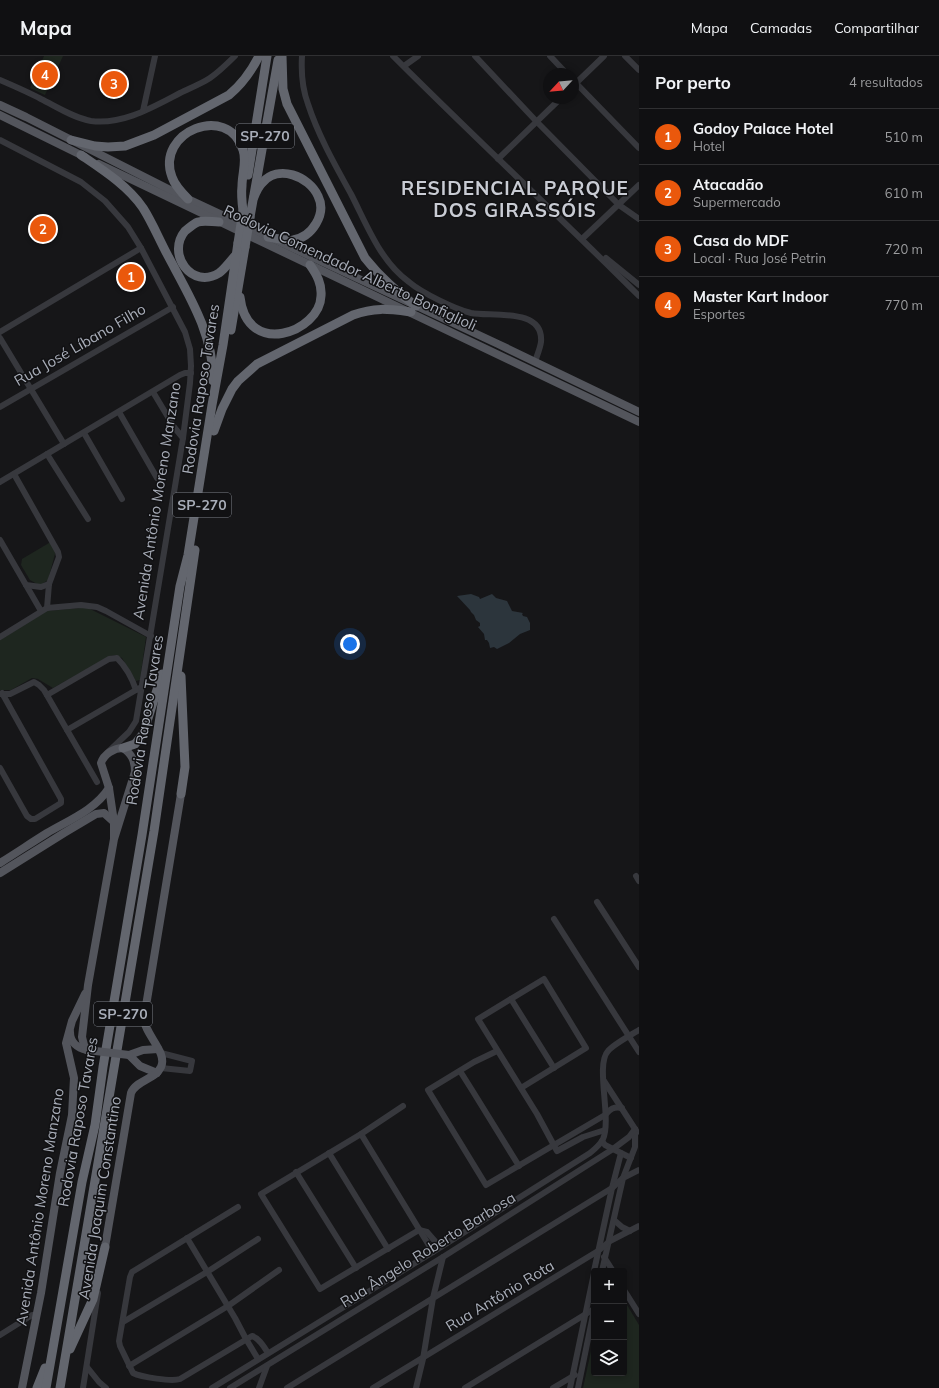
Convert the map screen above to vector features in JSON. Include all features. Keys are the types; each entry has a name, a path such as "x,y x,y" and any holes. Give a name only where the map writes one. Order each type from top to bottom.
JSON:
{"highway":[{"path":"71,140 95,146 108,147 125,146 148,138 226,97 234,90 255,65 259,56"},
{"name":"Rodovia Raposo Tavares","path":"60,1388 154,830 214,431 238,288 242,245 267,56"},
{"name":"Rodovia Raposo Tavares","path":"246,214 254,197 279,56"},
{"path":"282,56 283,89 287,104 365,258 380,277 413,309"},
{"path":"188,200 180,192 172,177 169,166 171,152 179,139 194,129 204,125 216,126 231,132 243,149 244,157 242,186 246,214"},
{"path":"81,155 110,175 128,191 143,208 199,315 208,342 212,364 212,406"},
{"path":"254,197 262,183 268,178 284,173 292,174 302,179 311,186 318,196 321,208 319,220 310,232 301,238 292,240 268,237"},
{"path":"219,222 206,221 190,226 181,238 178,246 180,261 193,275 202,277 211,276 221,272 236,255"},
{"name":"Rodovia Raposo Tavares","path":"46,1388 82,1182 95,1126 103,1067 142,835 180,586 188,555 223,345 236,255 242,245"},
{"path":"238,288 241,308 250,325 266,334 284,333 301,326 315,313 319,305 322,297 321,285 318,277 310,265"},
{"path":"214,431 223,405 232,389 238,381 257,364 353,315 366,310 413,309"},
{"path":"181,794 184,767 181,686 182,638"},
{"path":"123,748 135,744 143,734 172,640"},
{"path":"65,1360 93,1299 105,1247"},
{"path":"37,1388 45,1368 62,1297"}],"main road":[{"name":"Rodovia Comendador Alberto Bonfiglioli","path":"0,105 188,200 268,237 639,422"},
{"name":"Rodovia Comendador Alberto Bonfiglioli","path":"0,115 310,265 535,362 639,412"},
{"path":"105,756 116,749 123,748"},
{"name":"Avenida Antônio Moreno Manzano","path":"87,1050 82,1037 88,985 114,839 135,766 133,758 123,748"},
{"name":"Avenida Antônio Moreno Manzano","path":"105,756 102,759 102,767 107,777 109,788 114,822 114,839"},
{"path":"0,863 45,834 90,808 102,798 109,788"},
{"path":"129,1055 140,1066 159,1070 163,1061 160,1051 145,1026 144,1018 181,794"},
{"path":"0,873 96,814 104,813 114,822"},
{"name":"Avenida Antônio Moreno Manzano","path":"22,1388 51,1232 60,1172 72,1115 74,1078 66,1043 72,1021 88,985"},
{"path":"70,1031 70,1036 73,1042 87,1050 129,1055 143,1050 160,1051"},
{"name":"Avenida Joaquim Constantino","path":"105,1247 130,1093 135,1086 159,1070"}],"street":[{"path":"143,111 154,56"},
{"path":"223,68 231,56"},
{"path":"0,80 70,114 91,121 119,120 143,111 210,78 235,56"},
{"path":"302,56 301,72 303,86 315,125 388,262 409,283 456,309 481,315 511,315 530,320 537,326 541,341 535,362"},
{"path":"393,56 639,296"},
{"path":"404,66 418,56"},
{"path":"474,56 619,205 639,219"},
{"path":"550,56 561,68"},
{"path":"579,78 604,56"},
{"path":"625,56 639,70"},
{"path":"579,88 639,148"},
{"path":"498,159 555,104"},
{"name":"Avenida Antônio Moreno Manzano","path":"0,140 81,182 105,201 128,227 173,306 185,332 191,360 191,373 183,438 151,636 139,688 136,721 126,736 111,747 105,756"},
{"path":"582,239 639,185"},
{"path":"582,239 639,285"},
{"path":"0,332 141,248"},
{"name":"Rua José Líbano Filho","path":"0,407 173,306"},
{"path":"0,338 64,444"},
{"path":"0,482 180,375 191,373"},
{"path":"153,392 174,427 183,438"},
{"path":"119,412 157,478"},
{"path":"84,433 122,499"},
{"path":"48,454 88,519"},
{"path":"14,474 58,552 59,557 49,584 44,610"},
{"path":"0,540 26,585 44,610"},
{"path":"26,585 41,587 49,584"},
{"path":"0,637 44,610 81,605 97,607 151,636"},
{"path":"47,695 109,660 117,658 122,662 134,684 139,688 67,730"},
{"path":"0,768 27,816 31,819 35,819 62,803 1,694 10,694 34,682 39,684 47,695 97,782"},
{"path":"597,902 639,967"},
{"path":"554,919 639,1052"},
{"path":"521,1088 586,1048 544,979 478,1019 537,1114 557,1151 583,1137 605,1130"},
{"path":"511,999 554,1068"},
{"path":"212,1388 590,1153 602,1141 605,1130 605,1057 608,1051 639,1030"},
{"path":"159,1070 190,1070 192,1061 160,1051"},
{"path":"497,1051 428,1090 486,1185 605,1115 613,1108 622,1108"},
{"path":"460,1071 518,1166"},
{"path":"604,1081 639,1136"},
{"path":"403,1106 361,1134 261,1194 320,1289 419,1230 424,1230 429,1234 440,1247"},
{"path":"603,1268 624,1178 636,1141 635,1129"},
{"name":"Rua Ângelo Roberto Barbosa","path":"230,1388 443,1257 613,1149 629,1137 635,1129"},
{"path":"361,1134 433,1252"},
{"path":"602,1141 613,1149 631,1158"},
{"path":"330,1153 388,1249"},
{"path":"595,1268 621,1153"},
{"path":"288,1388 639,1170"},
{"path":"296,1172 356,1268"},
{"path":"238,1207 146,1263 131,1274 119,1344 133,1373 177,1380 252,1336 256,1337 268,1353"},
{"path":"614,1220 622,1228 630,1230"},
{"name":"Rua Antônio Rota","path":"373,1388 598,1252 610,1241 639,1226"},
{"path":"187,1238 258,1359"},
{"path":"123,1322 207,1272 258,1239"},
{"name":"Avenida Joaquim Constantino","path":"83,1388 105,1247"},
{"path":"598,1252 605,1258 611,1268"},
{"path":"416,1388 423,1358 433,1298 443,1257"},
{"path":"129,1366 228,1306 279,1270"},
{"path":"570,1388 591,1288"},
{"path":"627,1295 639,1314"},
{"path":"465,1388 591,1312"},
{"path":"0,1334 32,1315 36,1315"},
{"path":"578,1388 591,1324"},
{"path":"259,1388 267,1366"},
{"path":"87,1367 106,1388"},
{"path":"554,1388 581,1371"}],"shaded area":[{"path":"44,56 63,56 45,95 30,88"},
{"path":"49,543 52,543 55,554 48,580 42,584 37,584 30,580 21,565 22,559"},
{"path":"471,594 479,597 480,599 492,594 496,598 507,601 512,611 523,613 523,616 527,617 530,623 530,630 520,634 509,643 497,649 494,647 490,648 489,643 485,640 484,634 478,627 480,626 480,623 457,596"},
{"path":"88,608 146,637 140,680 136,681 122,658 115,655 110,656 53,688 38,679 32,678 11,690 0,690 0,640 47,611"},
{"path":"627,1305 639,1325 639,1388 583,1388 591,1351 591,1376 627,1376"}],"place":[{"name":"Master Kart Indoor","path":"45,75"},
{"name":"Casa do MDF","path":"114,84"},
{"name":"Atacadão","path":"43,229"},
{"name":"Godoy Palace Hotel","path":"131,277"}],"district":[{"name":"RESIDENCIAL PARQUE DOS GIRASSÓIS","path":"515,199"}]}
